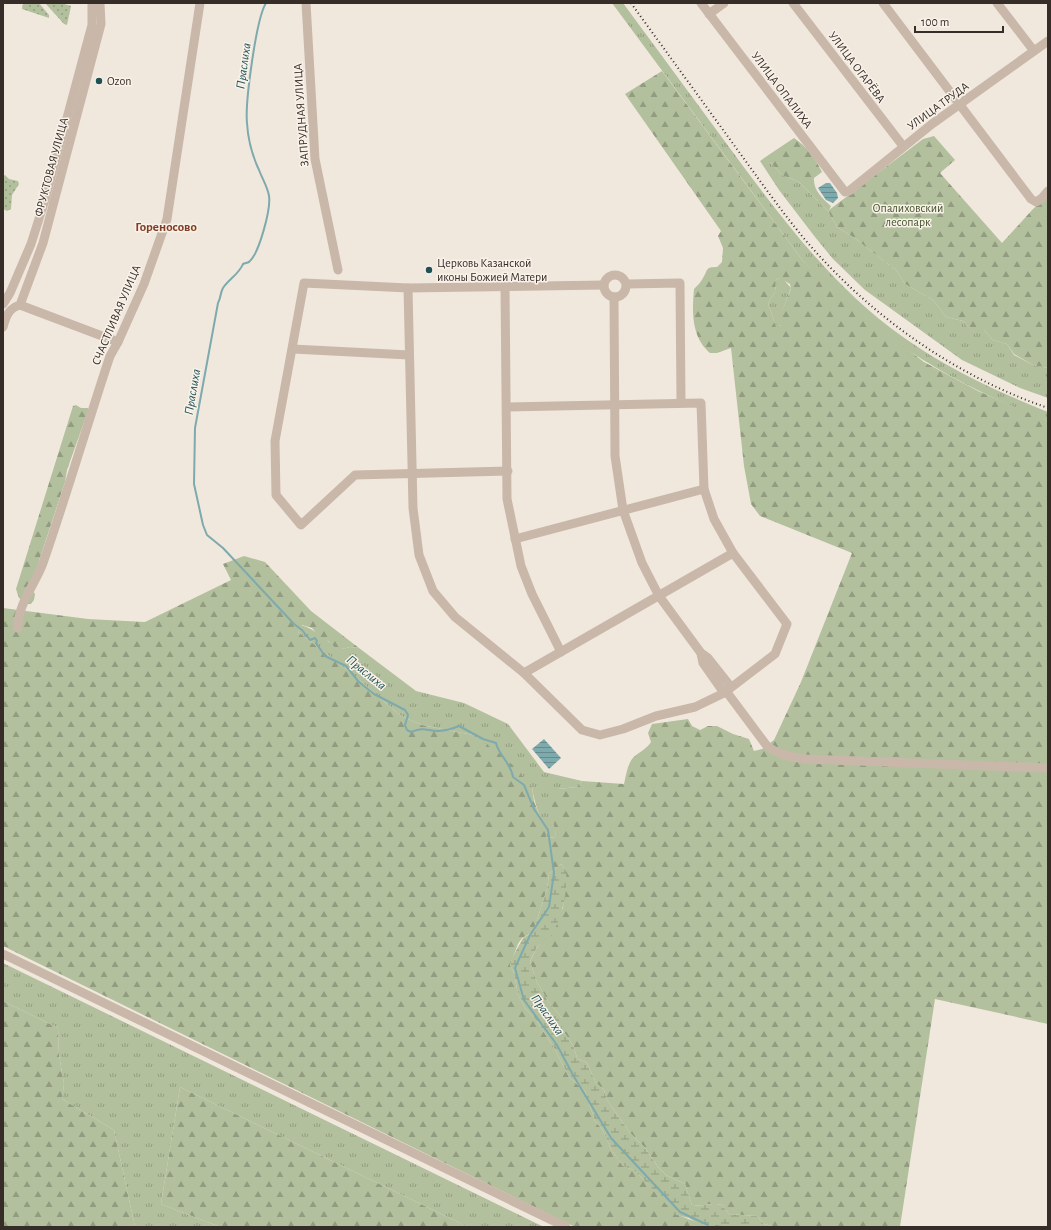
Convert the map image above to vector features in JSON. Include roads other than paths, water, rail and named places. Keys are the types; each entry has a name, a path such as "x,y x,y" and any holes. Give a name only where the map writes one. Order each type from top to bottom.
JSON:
{"street":[{"path":"3,304 10,293 31,244 45,200 92,25 92,3"},
{"name":"ФРУКТОВАЯ УЛИЦА","path":"3,327 13,307 20,305 45,235 101,24 100,3"},
{"name":"СЧАСТЛИВАЯ УЛИЦА","path":"18,628 18,621 23,605 42,564 110,356 118,342 144,284 166,219 200,3"},
{"name":"ЗАПРУДНАЯ УЛИЦА","path":"306,3 315,159 338,270"},
{"name":"УЛИЦА ОПАЛИХА","path":"701,3 844,192"},
{"path":"709,14 724,3"},
{"name":"УЛИЦА ОГАРЁВА","path":"793,3 903,146"},
{"path":"883,3 961,104 1031,199 1036,202 1042,198 1048,190"},
{"path":"997,3 1034,51"},
{"name":"УЛИЦА ТРУДА","path":"844,192 849,191 903,146 1048,41"},
{"path":"612,275 618,275 624,278 627,284 626,291 621,296 614,297 609,295 604,285 606,279 612,275"},
{"path":"508,471 355,475 302,525 286,509 276,495 275,441 304,283 408,288 604,285"},
{"path":"627,284 680,283 681,402"},
{"path":"505,286 508,471 507,499 521,566 532,594 561,652"},
{"path":"408,288 413,508 419,555 434,591 455,617 524,673 582,730 600,735 623,729 656,716 695,707 727,691 775,654 787,624 733,553 714,519 704,489 701,403 681,402 507,407"},
{"path":"614,297 616,456 623,510 642,563 660,596 701,653 703,663 727,691 767,746 776,752 789,757 806,759 1048,768"},
{"path":"20,305 118,342"},
{"path":"293,349 409,355"},
{"path":"515,539 704,489"},
{"path":"524,673 733,553"},
{"path":"3,954 566,1227"}],"water":[{"path":"826,183 830,183 837,193 838,198 833,203 826,200 818,188"},
{"path":"544,739 561,758 549,769 532,749"}],"waterway":[{"name":"Праслиха","path":"266,3 262,12 255,43 249,80 247,113 248,135 254,159 269,196 268,211 264,231 257,250 249,262 243,264 239,271 225,285 218,303 195,428 194,484 203,525 207,535 223,548 294,624 302,630 310,640 315,638 317,641 316,643 325,656 346,666 359,682 374,694 405,710 408,715 405,725 407,730 411,732 422,729 440,731 459,726 483,739 496,743 510,768 513,777 524,785 534,809 548,830 554,873 549,907 530,935 515,968 524,1000 557,1045 573,1075 611,1138 680,1212 708,1225"},
{"name":"Праслиха","path":"716,1226 722,1227"}],"railway":[{"path":"631,3 770,195 792,224 827,264 875,309 929,349 957,367 987,382 1048,408"}],"place":[{"name":"Ozon","path":"99,81"},
{"name":"Церковь Казанской иконы Божией Матери","path":"429,270"}],"district":[{"name":"Гореносово","path":"166,227"}],"park label":[{"name":"Опалиховский лесопарк","path":"908,215"}]}
